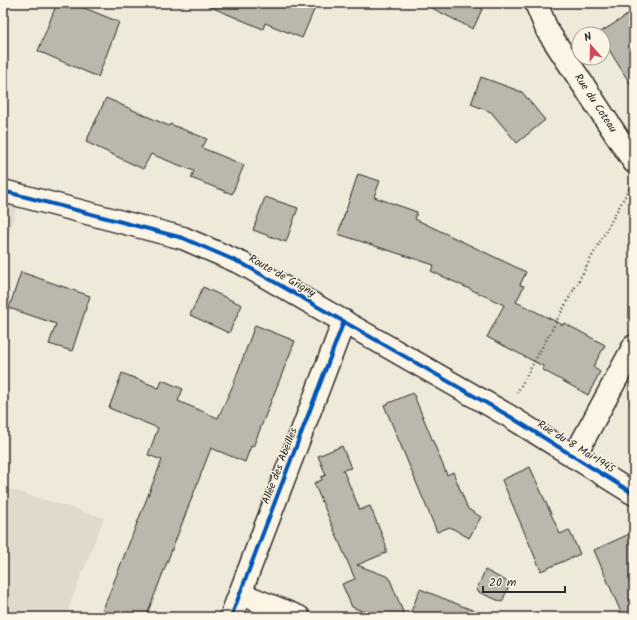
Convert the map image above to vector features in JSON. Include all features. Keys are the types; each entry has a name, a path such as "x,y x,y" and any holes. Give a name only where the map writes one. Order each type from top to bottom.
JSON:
{"street":[{"name":"Rue du Coteau","path":"536,3 547,30 634,162"},
{"name":"Route de Grigny","path":"3,191 183,238 243,264 509,416"},
{"name":"Allée des Abeilles","path":"231,617 344,321"},
{"path":"574,456 634,346"},
{"name":"Rue du 8 Mai 1945","path":"509,416 634,494"},
{"path":"241,594 299,617"}],"path":[{"path":"509,416 516,396 630,187"}],"shaded area":[{"path":"3,179 22,184 3,258"},
{"path":"3,487 104,518 65,617 3,617"}],"building":[{"path":"57,3 72,3 119,22 98,77 38,51"},
{"path":"201,3 317,3 302,38 265,23 263,29"},
{"path":"422,3 485,3 473,29"},
{"path":"634,11 634,90 611,53 610,26"},
{"path":"481,77 522,92 545,120 517,143 491,112 471,104"},
{"path":"106,98 169,126 170,124 207,139 202,148 244,165 232,194 191,178 194,171 151,154 143,169 86,142"},
{"path":"358,174 380,181 374,197 417,212 415,219 526,272 520,285 524,286 516,302 563,325 564,323 605,345 593,367 600,372 588,395 543,370 543,366 487,337 504,305 431,271 434,265 338,234"},
{"path":"265,197 298,208 286,242 253,230"},
{"path":"21,272 90,296 72,351 49,344 56,324 9,308"},
{"path":"203,287 242,305 229,333 190,315"},
{"path":"255,325 295,341 253,447 251,446 245,462 211,448 146,617 100,617 162,460 148,455 158,428 109,408 122,373 159,388 162,380 183,389 178,401 218,418 233,385"},
{"path":"413,393 447,475 453,472 468,509 481,517 469,538 450,527 437,532 384,405"},
{"path":"342,446 351,468 343,470 360,510 370,506 386,545 386,553 357,565 389,577 405,617 377,617 352,607 342,584 355,579 314,483 322,480 321,477 326,475 318,456"},
{"path":"530,467 560,534 569,530 580,554 541,571 502,480"},
{"path":"634,532 634,617 623,617 594,550"},
{"path":"485,570 510,583 502,602 476,591"},
{"path":"420,589 487,616 487,617 409,617"}],"cycle path":[{"path":"3,191 183,238 243,264 509,416 634,494"},
{"path":"231,617 344,321"}]}
